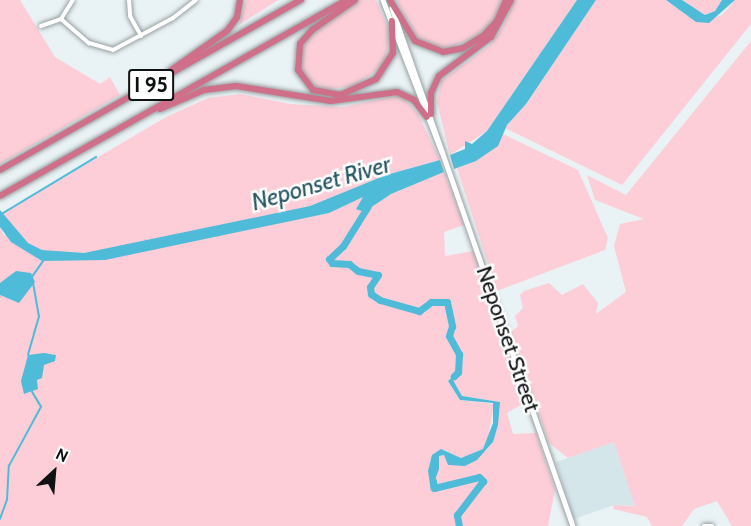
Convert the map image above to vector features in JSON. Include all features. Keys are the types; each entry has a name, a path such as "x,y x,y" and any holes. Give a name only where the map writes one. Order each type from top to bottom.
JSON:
{"highway":[{"path":"152,85 227,31 238,15 240,0"},
{"name":"I 95","path":"0,170 302,0"},
{"name":"I 95","path":"0,196 347,0"},
{"path":"355,0 314,28 300,44 298,72 315,91 347,93 376,79 393,56 392,21"},
{"path":"390,0 415,41 443,52 463,48 483,36 498,19 506,0"},
{"path":"429,115 431,93 437,78 491,37 511,0"},
{"path":"137,118 201,92 231,86 328,101 397,92 414,99 429,115"}],"main road":[{"name":"Neponset Street","path":"383,0 429,115"},
{"name":"Neponset Street","path":"390,0 573,526"}],"street":[{"path":"41,26 61,19 73,0"},
{"path":"129,0 130,16 141,36"},
{"path":"61,19 99,48 121,47 196,0"},
{"path":"704,526 712,526"}],"shaded area":[{"path":"0,0 20,0 55,57 100,84 110,77 120,95 0,164"},
{"path":"246,0 278,0 239,25"},
{"path":"358,0 376,0 389,30 386,57 378,69 355,86 323,90 312,85 299,66 303,43 310,34"},
{"path":"396,0 501,0 495,18 477,36 448,49 418,40"},
{"path":"514,0 577,0 487,131 450,155 437,102 441,81 489,46 503,27"},
{"path":"596,0 666,0 696,22 722,15 735,0 751,0 751,24 622,185 505,128 526,104"},
{"path":"682,0 722,0 715,11 705,15"},
{"path":"751,41 751,526 732,526 717,501 694,509 682,526 652,526 647,517 613,509 614,505 635,506 614,442 568,458 549,443 511,332 518,326 515,316 523,308 520,295 524,291 549,283 562,295 583,284 598,303 596,314 626,292 614,246 620,224 644,219 595,200 587,175 626,195"},
{"path":"240,94 290,104 342,107 402,95 418,114 440,160 386,175 310,206 253,219 263,222 370,191 356,208 364,212 391,194 444,172 464,225 444,232 445,256 473,251 526,402 507,413 513,434 536,433 555,490 548,526 0,526 0,227 4,236 13,230 3,213 166,117 208,98","holes":["460,371 453,380 462,396 500,402 493,442 486,451 448,465 444,454 439,456 438,465 429,467 441,449 461,458 483,449 488,439 494,404 460,400 448,381"]},
{"path":"503,134 578,170 608,238 605,250 497,291 457,168 476,161"},
{"path":"614,442 636,506 614,505 574,519 556,462"}],"water":[{"path":"577,0 596,0 526,104 507,125 498,146 476,161 454,169 450,155 465,149 465,141 472,144 487,131"},
{"path":"666,0 682,0 705,15 715,11 722,0 735,0 709,23 696,22"},
{"path":"440,160 444,172 391,194 364,212 356,209 363,197 329,213 105,260 42,261 11,242 0,227 0,210 28,243 42,250 84,253 310,206 386,175"},
{"path":"16,271 31,273 35,282 19,303 0,295 0,283"},
{"path":"44,353 56,355 55,361 44,365 42,378 37,380 38,389 24,394 21,381 28,355"},
{"path":"460,370 453,380 462,396 500,402 498,425 493,442 477,460 465,466 448,465 444,455 439,456 439,469 431,491 428,471 432,455 441,449 461,458 483,449 493,423 493,403 460,400 448,381"}],"waterway":[{"path":"0,215 96,157"},
{"path":"368,206 343,246 329,259 332,263 349,264 358,271 378,275 370,287 371,294 380,300 419,311 431,302 447,302 452,326 449,336 459,354 458,372 454,376"},
{"path":"32,277 43,261"},
{"path":"28,355 39,317 33,284"},
{"path":"0,519 7,500 9,466 41,407 32,392"},
{"path":"433,481 434,488 479,477 483,481 457,515 459,526"}],"water label":[{"name":"Neponset River","path":"321,183"}]}
